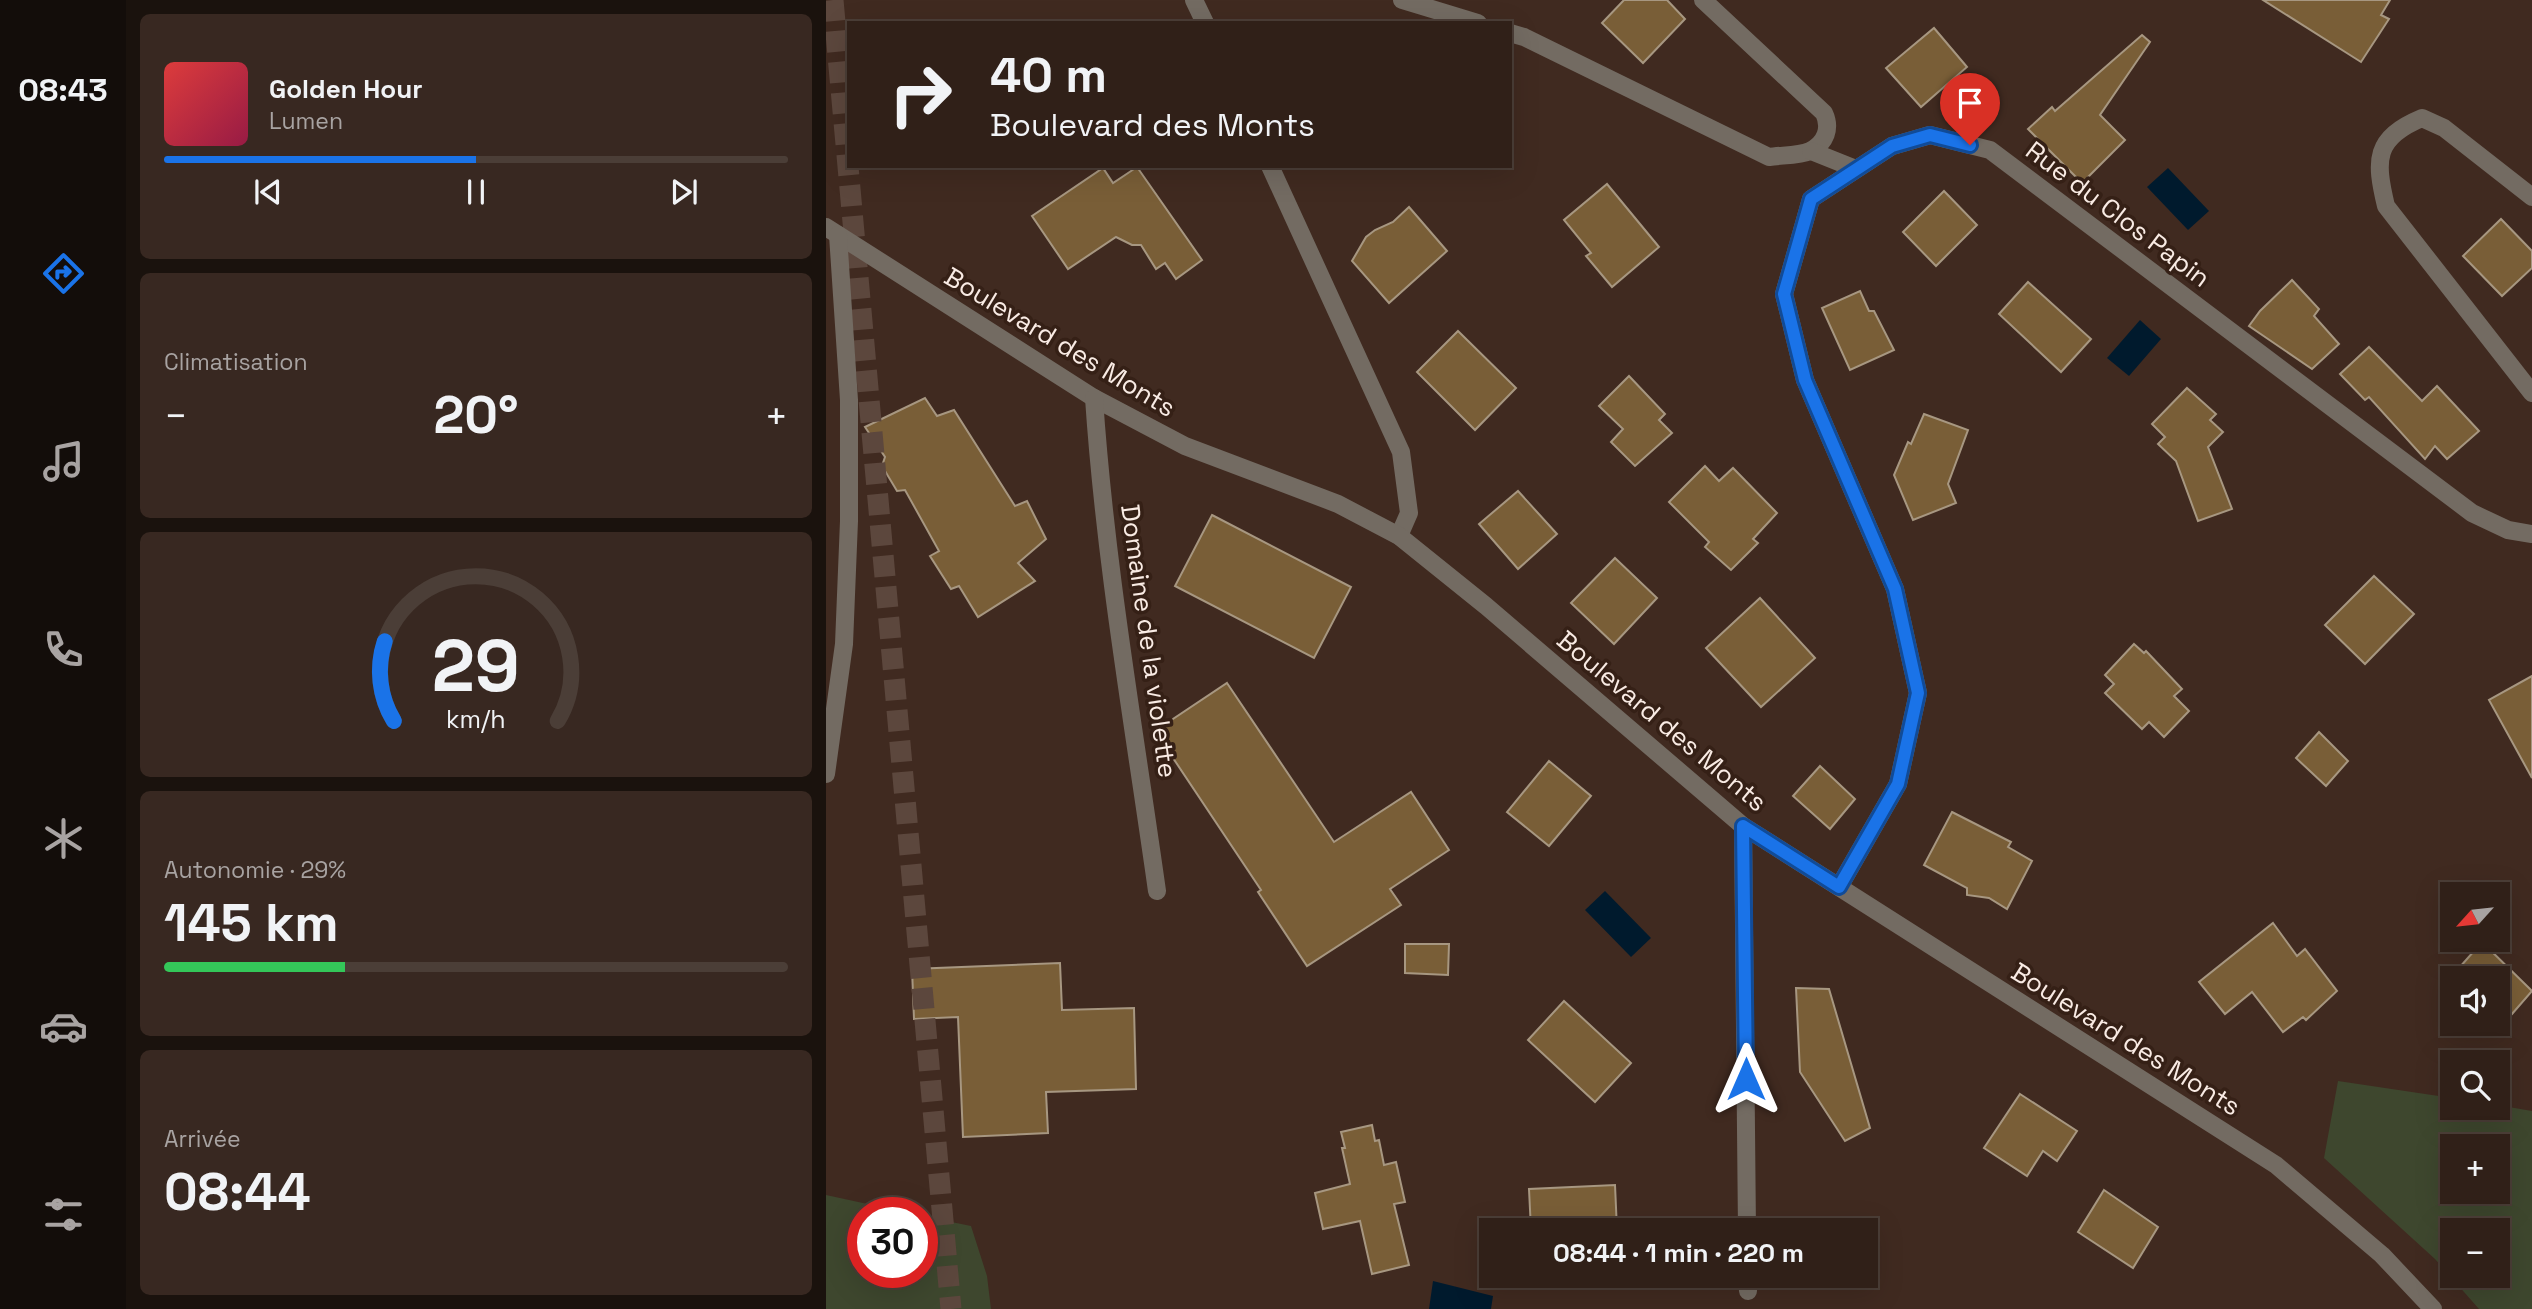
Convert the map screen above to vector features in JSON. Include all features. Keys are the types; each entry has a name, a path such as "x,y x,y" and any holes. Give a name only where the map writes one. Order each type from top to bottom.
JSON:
{"street":[{"path":"1194,0 1204,21"},
{"path":"1402,0 1471,21"},
{"path":"1703,0 1824,113 1829,123 1826,137 1811,151"},
{"path":"1512,34 1524,37 1769,157 1811,151 1856,169"},
{"path":"2532,197 2444,128 2421,117 2399,127 2381,152 2378,175 2386,206 2532,393"},
{"name":"Rue du Clos Papin","path":"1839,887 1898,784 1918,693 1895,589 1805,380 1784,294 1811,199 1892,146 1930,135 1990,150 2472,513 2508,530 2532,534"},
{"path":"1271,168 1401,452 1409,513 1399,536"},
{"path":"826,774 844,644 849,521 849,400 832,231"},
{"name":"Boulevard des Monts","path":"832,231 1094,398 1185,446 1338,504 1399,536 1486,606 1743,826 2276,1165 2382,1255 2433,1309"},
{"name":"Domaine de la violette","path":"1094,398 1098,460 1157,891"},
{"path":"1743,826 1747,1218"}],"green space":[{"path":"2338,1081 2440,1096 2440,1120 2510,1120 2510,1107 2532,1111 2532,1309 2479,1309 2461,1288 2510,1288 2510,1218 2440,1218 2440,1265 2324,1158"},
{"path":"826,1195 847,1200 847,1288 938,1288 938,1219 971,1226 987,1276 991,1309 826,1309"}],"water":[{"path":"2168,168 2209,211 2188,230 2147,187"},
{"path":"2140,320 2161,339 2129,376 2107,358"},
{"path":"1605,891 1651,938 1631,957 1585,910"},
{"path":"1433,1281 1493,1296 1491,1309 1429,1309"}],"building":[{"path":"1624,0 1667,0 1685,19 1643,63 1602,23"},
{"path":"2263,0 2390,0 2381,15 2389,19 2361,62"},
{"path":"1934,28 1967,67 1921,107 1886,68"},
{"path":"2142,35 2150,42 2100,115 2125,140 2082,183 2028,129 2052,107 2055,111"},
{"path":"1103,168 1113,183 1138,168 1202,260 1176,279 1165,263 1156,269 1141,245 1132,245 1116,237 1068,269 1032,216"},
{"path":"1607,184 1659,247 1612,287 1586,256 1591,253 1564,220"},
{"path":"1944,191 1977,225 1936,266 1903,232"},
{"path":"1409,207 1447,251 1389,303 1352,261 1366,237 1393,222"},
{"path":"2501,219 2532,251 2532,268 2502,296 2463,256"},
{"path":"2292,280 2319,309 2314,316 2339,344 2312,369 2249,326 2260,311"},
{"path":"2028,282 2091,339 2061,372 1999,314"},
{"path":"1860,291 1869,311 1874,311 1894,350 1850,370 1822,308"},
{"path":"1458,331 1516,388 1475,430 1417,372"},
{"path":"2369,347 2422,401 2437,386 2479,431 2447,459 2435,446 2425,459 2369,397 2365,400 2340,374"},
{"path":"1629,376 1665,414 1659,420 1672,433 1635,466 1611,442 1623,429 1599,406"},
{"path":"2187,388 2216,414 2210,420 2223,432 2208,447 2232,509 2198,521 2176,461 2158,444 2165,437 2152,424"},
{"path":"925,398 937,416 954,410 1015,506 1027,501 1046,539 1018,563 1035,581 978,617 959,586 951,589 930,556 939,551 905,490 897,491 882,466 885,457 865,427"},
{"path":"1924,414 1968,430 1948,484 1956,503 1913,520 1894,475"},
{"path":"1705,466 1719,481 1733,468 1777,513 1753,539 1758,543 1731,570 1705,547 1709,542 1669,502"},
{"path":"1518,491 1557,534 1518,569 1479,524"},
{"path":"1212,515 1351,587 1314,658 1175,586"},
{"path":"1615,558 1657,598 1614,644 1571,603"},
{"path":"2374,576 2414,614 2365,664 2325,625"},
{"path":"1760,598 1815,658 1761,707 1706,648"},
{"path":"2134,644 2144,653 2146,651 2182,689 2174,696 2189,711 2164,737 2149,722 2142,729 2105,693 2114,684 2105,675"},
{"path":"2532,676 2532,778 2489,700"},
{"path":"1227,683 1334,842 1411,792 1449,850 1390,889 1401,905 1307,966 1258,892 1261,890 1155,731"},
{"path":"2319,732 2348,761 2326,786 2296,758"},
{"path":"1549,761 1591,796 1549,846 1507,812"},
{"path":"1820,766 1855,799 1830,829 1793,796"},
{"path":"1952,812 2011,842 2008,847 2032,861 2007,909 1989,898 1967,895 1967,888 1924,865"},
{"path":"2273,923 2297,956 2305,949 2337,991 2306,1020 2303,1017 2283,1032 2252,992 2225,1014 2199,982"},
{"path":"1405,944 1449,944 1448,975 1405,973"},
{"path":"2473,952 2492,952 2506,966 2461,966"},
{"path":"1060,963 1062,1010 1134,1008 1136,1089 1046,1092 1048,1133 963,1137 958,1017 914,1019 912,969"},
{"path":"2510,969 2532,991 2510,1013"},
{"path":"1796,988 1829,989 1870,1128 1845,1141 1800,1072"},
{"path":"1564,1001 1631,1063 1595,1102 1528,1040"},
{"path":"2020,1094 2077,1131 2057,1161 2043,1151 2027,1176 1984,1148"},
{"path":"1372,1125 1375,1141 1379,1140 1384,1165 1396,1162 1405,1202 1394,1204 1409,1265 1372,1274 1360,1221 1323,1229 1315,1193 1350,1184 1341,1132"},
{"path":"1615,1185 1616,1218 1530,1218 1529,1189"},
{"path":"2104,1190 2158,1227 2133,1268 2078,1232"}],"tunnel":[{"path":"833,0 847,155"},
{"path":"848,168 951,1309"}],"route":[{"path":"1746,1079 1743,826 1839,887 1898,784 1918,693 1895,589 1805,380 1784,294 1811,199 1892,146 1930,135 1970,145"}]}
